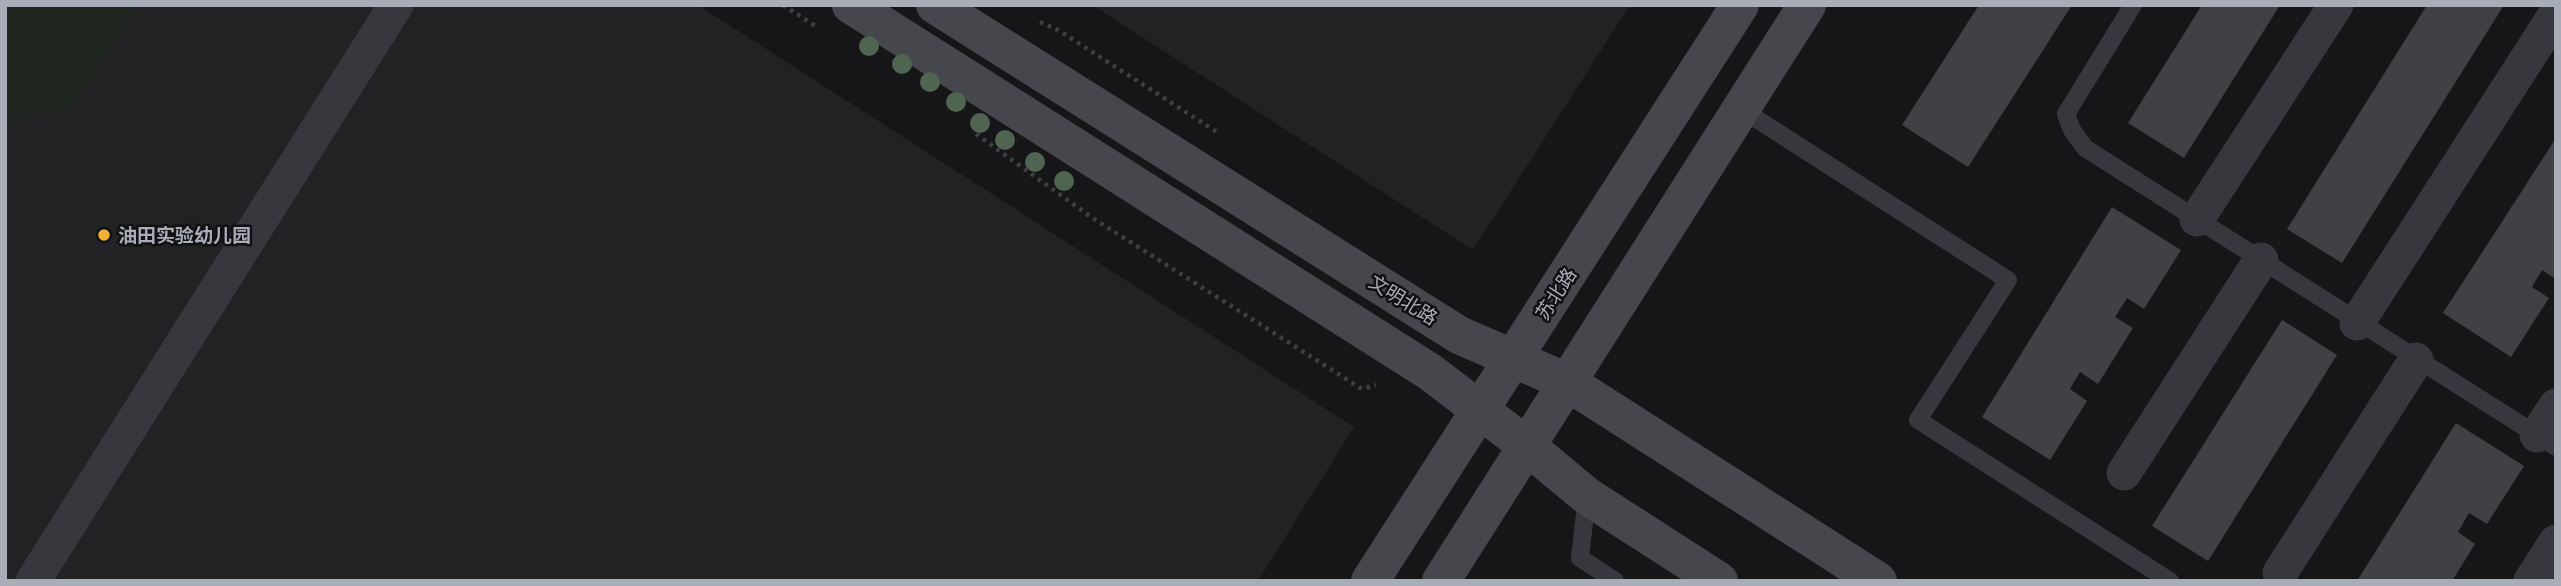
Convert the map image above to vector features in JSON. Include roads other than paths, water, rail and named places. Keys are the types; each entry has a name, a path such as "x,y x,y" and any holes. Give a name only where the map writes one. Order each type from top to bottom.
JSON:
{"street":[{"path":"33,581 396,5"},
{"name":"文明北路","path":"935,5 1459,335 1567,382 1878,581"},
{"name":"苏北路","path":"1370,581 1740,5"},
{"path":"1441,581 1807,5"},
{"path":"2197,219 2336,5"},
{"path":"2357,323 2556,13"},
{"path":"839,19 1430,372 1587,496 1719,581"},
{"path":"2124,473 2261,260"},
{"path":"2280,573 2416,360"},
{"path":"2546,441 2556,406"},
{"path":"2531,581 2556,542"}],"lane":[{"path":"2133,5 2066,114 2072,130 2085,148 2546,441"},
{"path":"1741,109 2008,280 1918,420 2170,581"},
{"path":"1587,496 1580,558 1615,581"}],"place":[{"name":"油田实验幼儿园","path":"104,235"}]}
